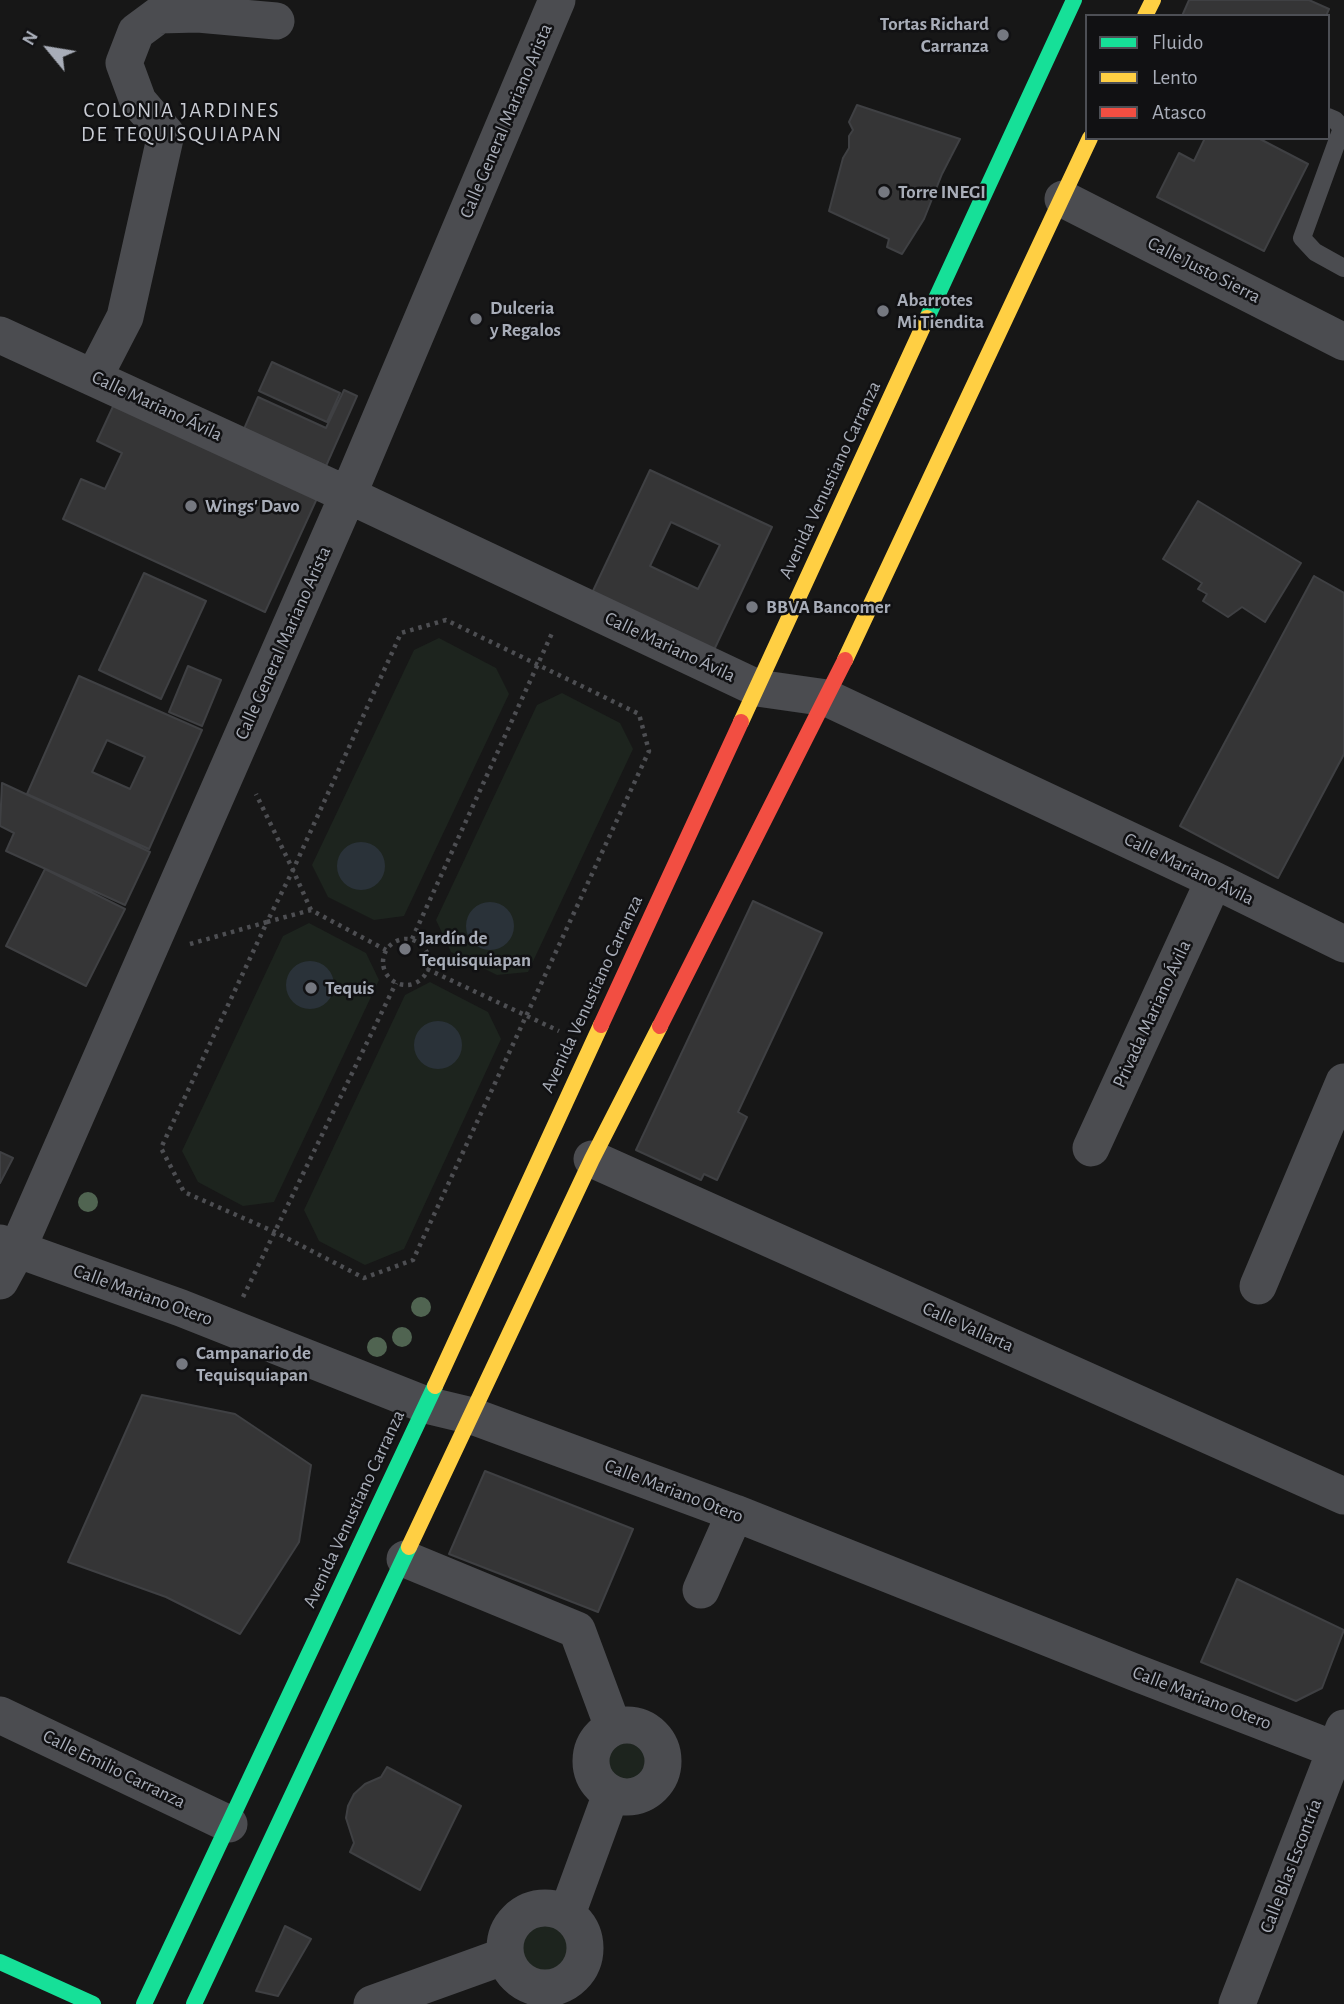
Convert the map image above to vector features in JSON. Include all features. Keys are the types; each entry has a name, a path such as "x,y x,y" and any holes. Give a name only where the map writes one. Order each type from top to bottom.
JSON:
{"main road":[{"name":"Avenida Venustiano Carranza","path":"144,2004 426,1405 1074,0"},
{"path":"194,2004 592,1159 827,698 1089,140"},
{"path":"0,1962 93,2004"}],"street":[{"name":"Calle General Mariano Arista","path":"0,1281 9,1246 146,957 348,495 557,0"},
{"path":"93,377 125,317 166,134 138,101 124,63 136,32 159,15 198,14 276,21"},
{"name":"Calle Justo Sierra","path":"1063,199 1344,342"},
{"name":"Calle Mariano Ávila","path":"0,335 757,688 827,698 1344,944"},
{"name":"Privada Mariano Ávila","path":"1091,1148 1214,880"},
{"path":"1258,1286 1344,1082"},
{"name":"Calle Vallarta","path":"592,1159 1344,1496"},
{"name":"Calle Mariano Otero","path":"9,1246 228,1326 426,1405 472,1416 735,1513 1134,1672 1341,1743"},
{"path":"701,1590 735,1513"},
{"path":"405,1559 577,1630 613,1727"},
{"name":"Calle Emilio Carranza","path":"0,1714 229,1824"},
{"path":"625,1724 648,1731 656,1739 664,1762 656,1784 635,1797 623,1798 611,1794 594,1778 591,1755 595,1743 603,1733 625,1724"},
{"name":"Calle Blas Escontría","path":"1237,2004 1341,1743"},
{"path":"567,1914 611,1794"},
{"path":"555,1909 567,1914 577,1923 583,1935 583,1961 577,1973 555,1987 541,1988 518,1978 509,1968 505,1955 505,1941 509,1929 528,1911 555,1909"},
{"path":"372,2004 505,1955"}],"lane":[{"path":"1330,118 1342,128 1302,238 1315,252 1344,268"}],"path":[{"path":"412,939 568,599"},
{"path":"446,620 537,665 639,714 649,751 413,1260 364,1278 275,1232 184,1192 161,1148 293,870 401,633 446,620"},
{"path":"235,753 311,910 386,950"},
{"path":"146,957 311,910"},
{"path":"412,939 426,950 429,963 427,969 415,983 396,983 389,979 383,965 386,950 397,940 412,939"},
{"path":"427,969 592,1045"},
{"path":"228,1326 396,983"}],"shaded area":[{"path":"439,638 496,668 509,694 404,916 374,920 328,897 312,865 414,650"},
{"path":"562,693 620,723 633,749 528,972 497,975 451,952 436,920 537,705"},
{"path":"361,842 378,849 385,866 378,883 361,890 344,883 337,866 344,849"},
{"path":"490,902 507,909 514,926 507,943 490,950 473,943 466,926 473,909"},
{"path":"309,923 366,953 379,980 274,1202 243,1206 198,1182 182,1151 283,936"},
{"path":"310,961 327,968 334,985 327,1002 310,1009 293,1002 286,985 293,968"},
{"path":"430,982 488,1012 501,1039 404,1249 365,1265 319,1241 304,1210 405,995"},
{"path":"438,1021 455,1028 462,1045 455,1062 438,1069 421,1062 414,1045 421,1028"},
{"path":"620,1731 632,1731 651,1744 656,1761 654,1773 643,1786 632,1791 620,1791 601,1778 596,1767 596,1755 609,1736"},
{"path":"547,1916 569,1925 578,1947 569,1969 547,1978 525,1969 516,1947 525,1925"}],"building":[{"path":"1189,0 1309,0 1329,9 1327,14 1183,14"},
{"name":"Torre INEGI","path":"857,105 960,139 924,219 902,254 887,247 889,239 829,211 843,158 849,148 849,136 853,130 849,122"},
{"path":"1204,140 1262,140 1308,164 1264,251 1157,197 1179,153 1194,161"},
{"path":"272,362 340,393 327,422 259,391"},
{"path":"344,390 357,396 326,466 244,429 258,397 326,428"},
{"name":"Wings' Davo","path":"116,400 319,494 265,612 63,519 81,479 105,489 122,453 97,441"},
{"path":"650,470 772,527 714,650 592,593","holes":["671,522 720,545 698,589 650,566"]},
{"path":"1198,501 1301,563 1265,622 1242,607 1228,617 1203,601 1207,594 1198,589 1202,583 1163,559"},
{"path":"144,573 206,601 161,699 99,670"},
{"path":"1314,576 1344,593 1344,754 1278,878 1180,826"},
{"path":"188,666 221,680 202,726 169,712"},
{"path":"79,676 202,730 149,849 27,794","holes":["107,740 145,757 130,789 92,772"]},
{"path":"2,783 150,852 125,905 6,851 14,833 0,826"},
{"path":"45,869 125,909 86,986 6,946"},
{"path":"753,901 822,933 738,1112 747,1117 717,1180 704,1174 701,1180 636,1150"},
{"path":"0,1152 13,1158 0,1183"},
{"path":"142,1395 235,1414 311,1465 299,1542 240,1634 166,1597 68,1562"},
{"path":"485,1471 633,1529 598,1612 449,1554"},
{"path":"1237,1579 1344,1630 1322,1688 1296,1701 1201,1662"},
{"path":"387,1767 461,1806 420,1890 350,1852 354,1843 346,1818 348,1806 354,1794 365,1784 381,1777"},
{"path":"285,1926 311,1939 278,1996 256,1991"}],"traffic: fast":[{"path":"927,318 1074,0"},
{"path":"144,2004 435,1386"},
{"path":"194,2004 409,1547"},
{"path":"0,1962 93,2004"}],"traffic: slow":[{"path":"1146,14 1153,0"},
{"path":"845,660 1089,140"},
{"path":"741,722 927,318"},
{"path":"435,1386 601,1025"},
{"path":"409,1547 592,1159 660,1026"}],"traffic: jam":[{"path":"660,1026 845,660"},
{"path":"601,1025 741,722"}],"place":[{"name":"Tortas Richard Carranza","path":"1003,35"},
{"name":"Torre INEGI","path":"884,192"},
{"name":"Abarrotes Mi Tiendita","path":"883,311"},
{"name":"Dulceria y Regalos","path":"476,319"},
{"name":"Wings' Davo","path":"191,506"},
{"name":"BBVA Bancomer","path":"752,607"},
{"name":"Jardín de Tequisquiapan","path":"405,949"},
{"name":"Tequis","path":"311,988"},
{"name":"Campanario de Tequisquiapan","path":"182,1364"}],"district":[{"name":"COLONIA JARDINES DE TEQUISQUIAPAN","path":"182,123"}]}
